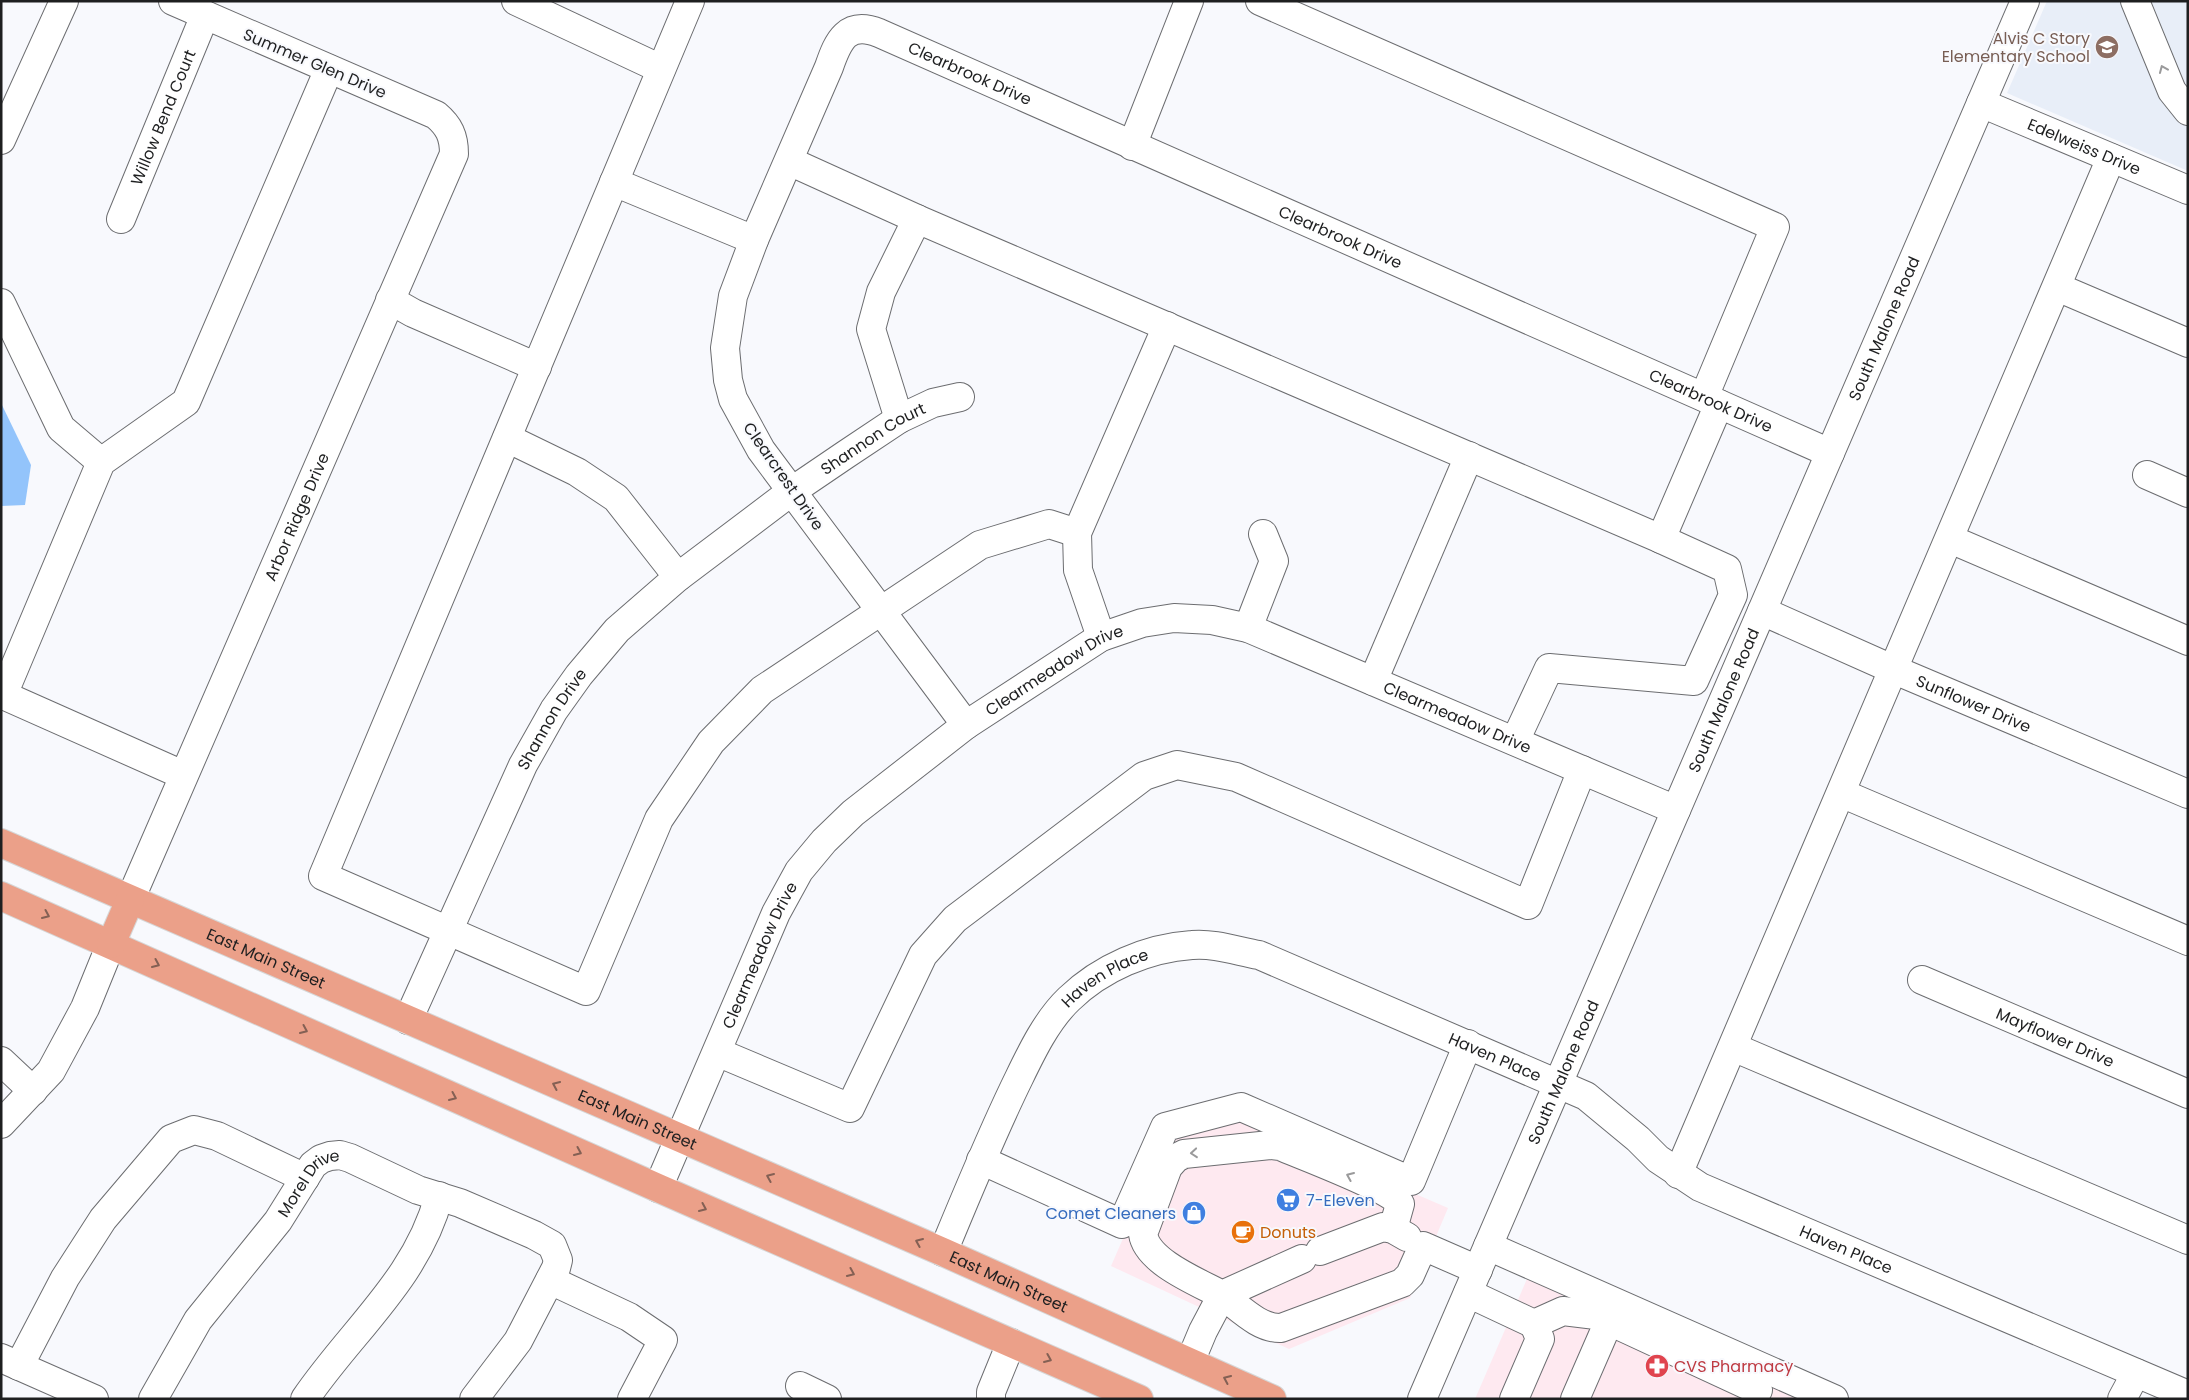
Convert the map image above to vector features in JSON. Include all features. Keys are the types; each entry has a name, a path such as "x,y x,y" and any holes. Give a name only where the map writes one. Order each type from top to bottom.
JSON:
{"main road":[{"name":"East Main Street","path":"1,844 679,1139 944,1252 1272,1399"},
{"path":"1,896 1139,1399"},
{"path":"112,944 130,900"}],"street":[{"path":"1,140 64,1"},
{"name":"Summer Glen Drive","path":"174,1 436,115 451,132"},
{"path":"516,1 662,70"},
{"path":"690,1 323,876 586,991 659,819 711,742 762,690 980,545 1049,524 1077,532"},
{"path":"1132,146 1189,1"},
{"path":"1260,1 1775,227 1661,539"},
{"name":"South Malone Road","path":"1422,1399 2025,1"},
{"path":"2135,1 2172,91 2188,111"},
{"name":"Willow Bend Court","path":"121,219 205,15"},
{"name":"Clearbrook Drive","path":"850,32 870,30 1830,453"},
{"name":"Clearcrest Drive","path":"850,32 836,45 789,161 754,240 733,296 725,348 728,380 733,399 761,450 966,725"},
{"path":"183,775 4,695 101,462 186,402 329,69"},
{"name":"Edelweiss Drive","path":"1981,103 2188,190"},
{"name":"Arbor Ridge Drive","path":"130,900 454,154 454,142 451,132"},
{"path":"1678,1174 2111,158"},
{"path":"789,161 917,219 1727,569 1733,595 1694,681 1549,668 1515,741"},
{"path":"614,182 754,240"},
{"path":"899,419 871,329 881,292 917,219"},
{"path":"2057,287 2188,343"},
{"path":"390,300 413,313 537,366"},
{"path":"1,303 61,428 101,462"},
{"path":"1101,637 1078,570 1077,532 1167,326"},
{"name":"Shannon Court","path":"792,491 899,419 933,403 960,397"},
{"path":"507,438 577,472 616,498 678,577"},
{"path":"1373,681 1468,456"},
{"path":"2146,475 2188,493"},
{"name":"Shannon Drive","path":"408,1020 523,765 554,710 579,674 617,630 678,577 792,491"},
{"path":"1248,628 1274,561 1263,534"},
{"path":"1950,539 2188,641"},
{"name":"Sunflower Drive","path":"1762,611 1894,670 2188,794"},
{"name":"Clearmeadow Drive","path":"658,1188 776,913 800,871 824,841 854,813 966,725 1101,637 1142,623 1174,618 1212,620 1248,628 1676,810"},
{"path":"717,1052 850,1108 923,955 955,919 1144,776 1177,765 1236,776 1528,905 1582,770"},
{"path":"1841,793 2188,941"},
{"path":"1,1124 51,1071 69,1042 112,944"},
{"name":"Haven Place","path":"944,1252 981,1160 1029,1057 1055,1014 1086,984 1106,971 1147,953 1160,949 1193,945 1216,946 1259,955 1558,1083 1586,1096 1638,1139 1658,1159 1700,1187 2188,1395"},
{"name":"Mayflower Drive","path":"1922,980 2188,1094"},
{"path":"981,1160 1122,1224 1165,1127 1241,1107 1411,1181 1468,1044"},
{"path":"1732,1047 2188,1240"},
{"path":"1,1061 33,1091"},
{"path":"94,1399 10,1362 103,1219 171,1139 194,1130 217,1136 305,1178"},
{"path":"1393,1229 1400,1204 1396,1198 1380,1189 1280,1146 1270,1145 1184,1154 1176,1158 1168,1167 1142,1234 1144,1242 1150,1251 1164,1262 1222,1295 1263,1324 1274,1328 1281,1328 1402,1283 1410,1275 1423,1246"},
{"name":"Morel Drive","path":"153,1399 198,1320 278,1221 313,1165 321,1159 340,1155 418,1190 439,1196 547,1240 556,1252 558,1260 550,1280"},
{"path":"305,1399 326,1368 372,1318 395,1287 414,1257 432,1221 439,1196"},
{"path":"1190,1362 1203,1331 1222,1295 1311,1255 1383,1227 1393,1229 1423,1246 1478,1270 1834,1399"},
{"path":"1478,1270 1534,1324 1540,1339 1514,1399"},
{"path":"474,1399 518,1341 550,1280 629,1317 663,1340 632,1399"},
{"path":"1534,1324 1563,1311 1596,1315 1758,1390"},
{"path":"1575,1399 1610,1321"},
{"path":"991,1399 991,1392 1011,1343"},
{"path":"2122,1399 2136,1372"},
{"path":"800,1386 827,1399"}],"shaded area":[{"name":"Alvis C Story Elementary School","path":"2047,1 2188,1 2188,171 2007,93"},
{"path":"1228,1113 1448,1208 1410,1298 1289,1349 1111,1266 1166,1140"},
{"path":"1530,1272 1804,1399 1475,1399"}],"water":[{"path":"1,403 31,465 25,505 1,506"}],"place":[{"name":"Alvis C Story Elementary School","path":"2107,47"},
{"name":"7-Eleven","path":"1288,1200"},
{"name":"Comet Cleaners","path":"1194,1213"},
{"name":"Donuts","path":"1243,1232"},
{"name":"CVS Pharmacy","path":"1657,1366"}]}
